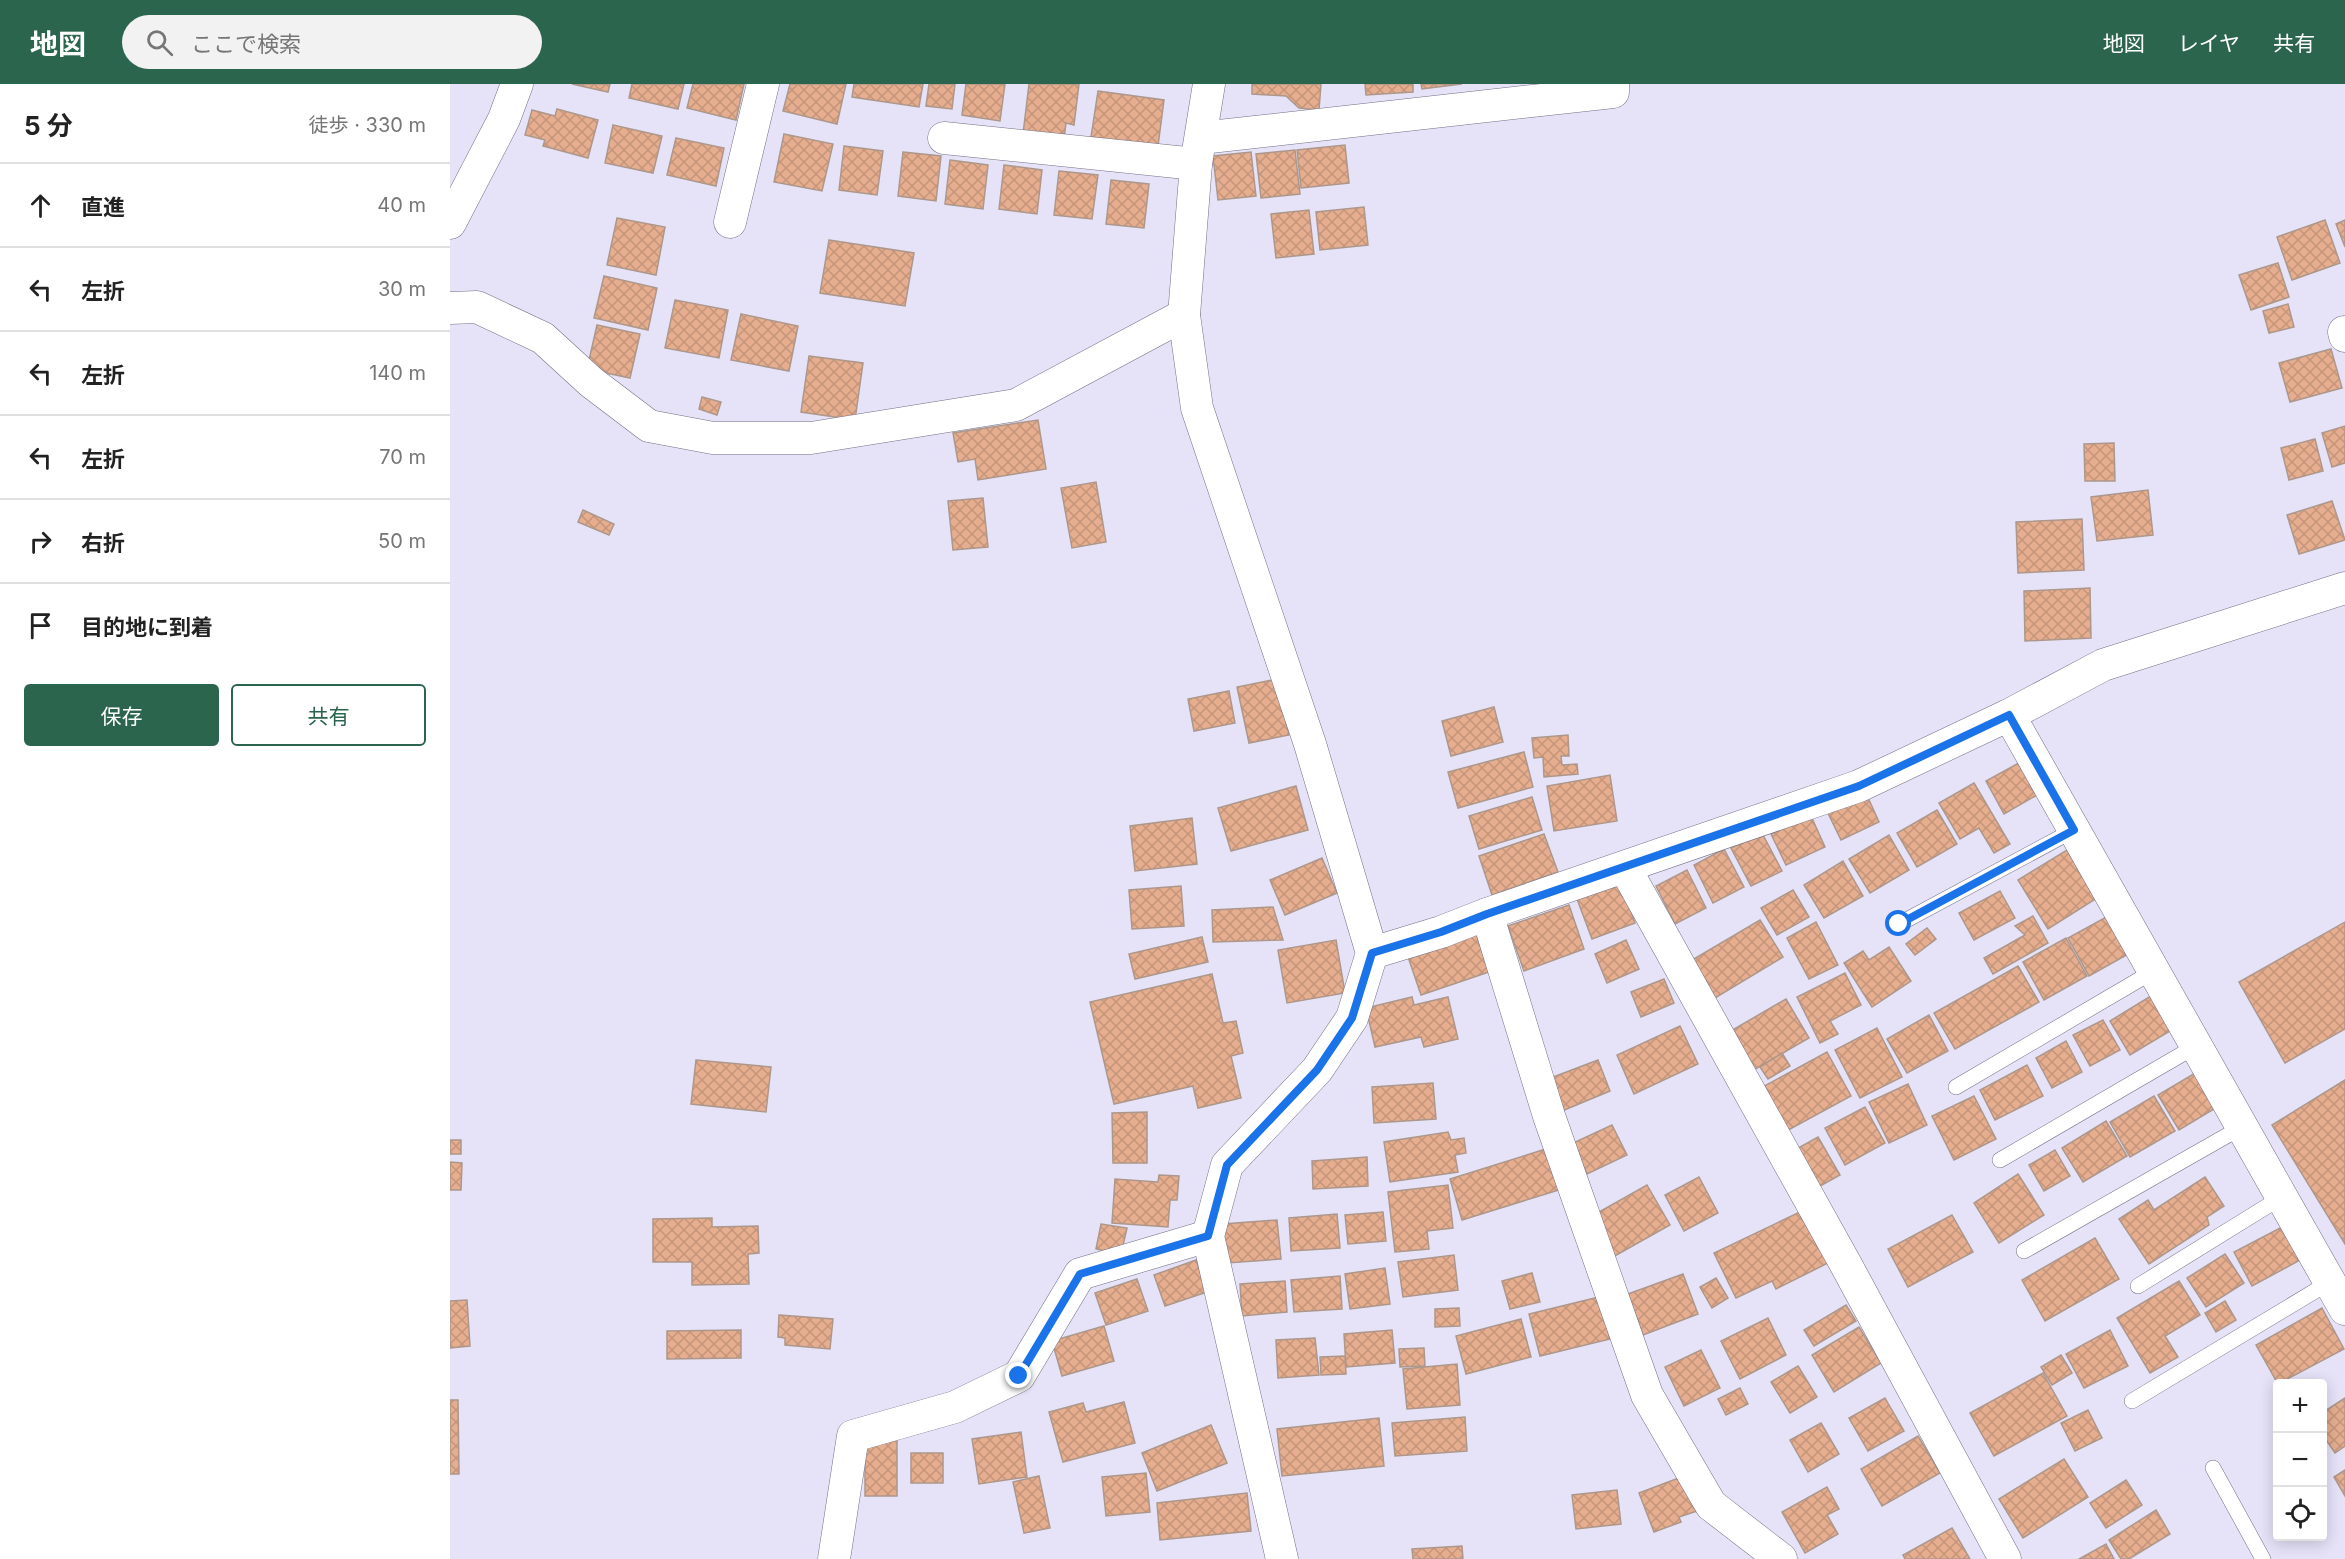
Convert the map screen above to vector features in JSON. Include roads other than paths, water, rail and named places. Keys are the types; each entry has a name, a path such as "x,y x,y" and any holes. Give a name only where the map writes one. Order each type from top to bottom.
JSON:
{"street":[{"path":"450,223 504,119 517,84"},
{"path":"730,222 763,84"},
{"path":"1209,84 1199,151 1184,315 1197,408 1310,744 1372,953 1352,1018 1317,1070 1227,1165 1208,1236 1282,1559"},
{"path":"944,138 1199,151 1613,92 1613,84"},
{"path":"450,308 477,307 543,338 591,382 649,426 713,438 811,438 1016,405 1184,315"},
{"path":"1372,953 1441,932 1487,914 1859,786 2009,715 2103,665 2345,588"},
{"path":"2009,715 2345,1310"},
{"path":"1625,868 1845,1263 2005,1559"},
{"path":"1487,914 1549,1116 1647,1395 1711,1505 1781,1559"},
{"path":"834,1559 853,1436 955,1407 1019,1376 1080,1274 1208,1236"}],"lane":[{"path":"1899,924 2074,830"},
{"path":"1956,1087 2154,971"},
{"path":"2000,1160 2196,1046"},
{"path":"2024,1251 2242,1127"},
{"path":"2138,1286 2282,1197"},
{"path":"2132,1401 2330,1282"},
{"path":"2212,1468 2263,1559"}]}
